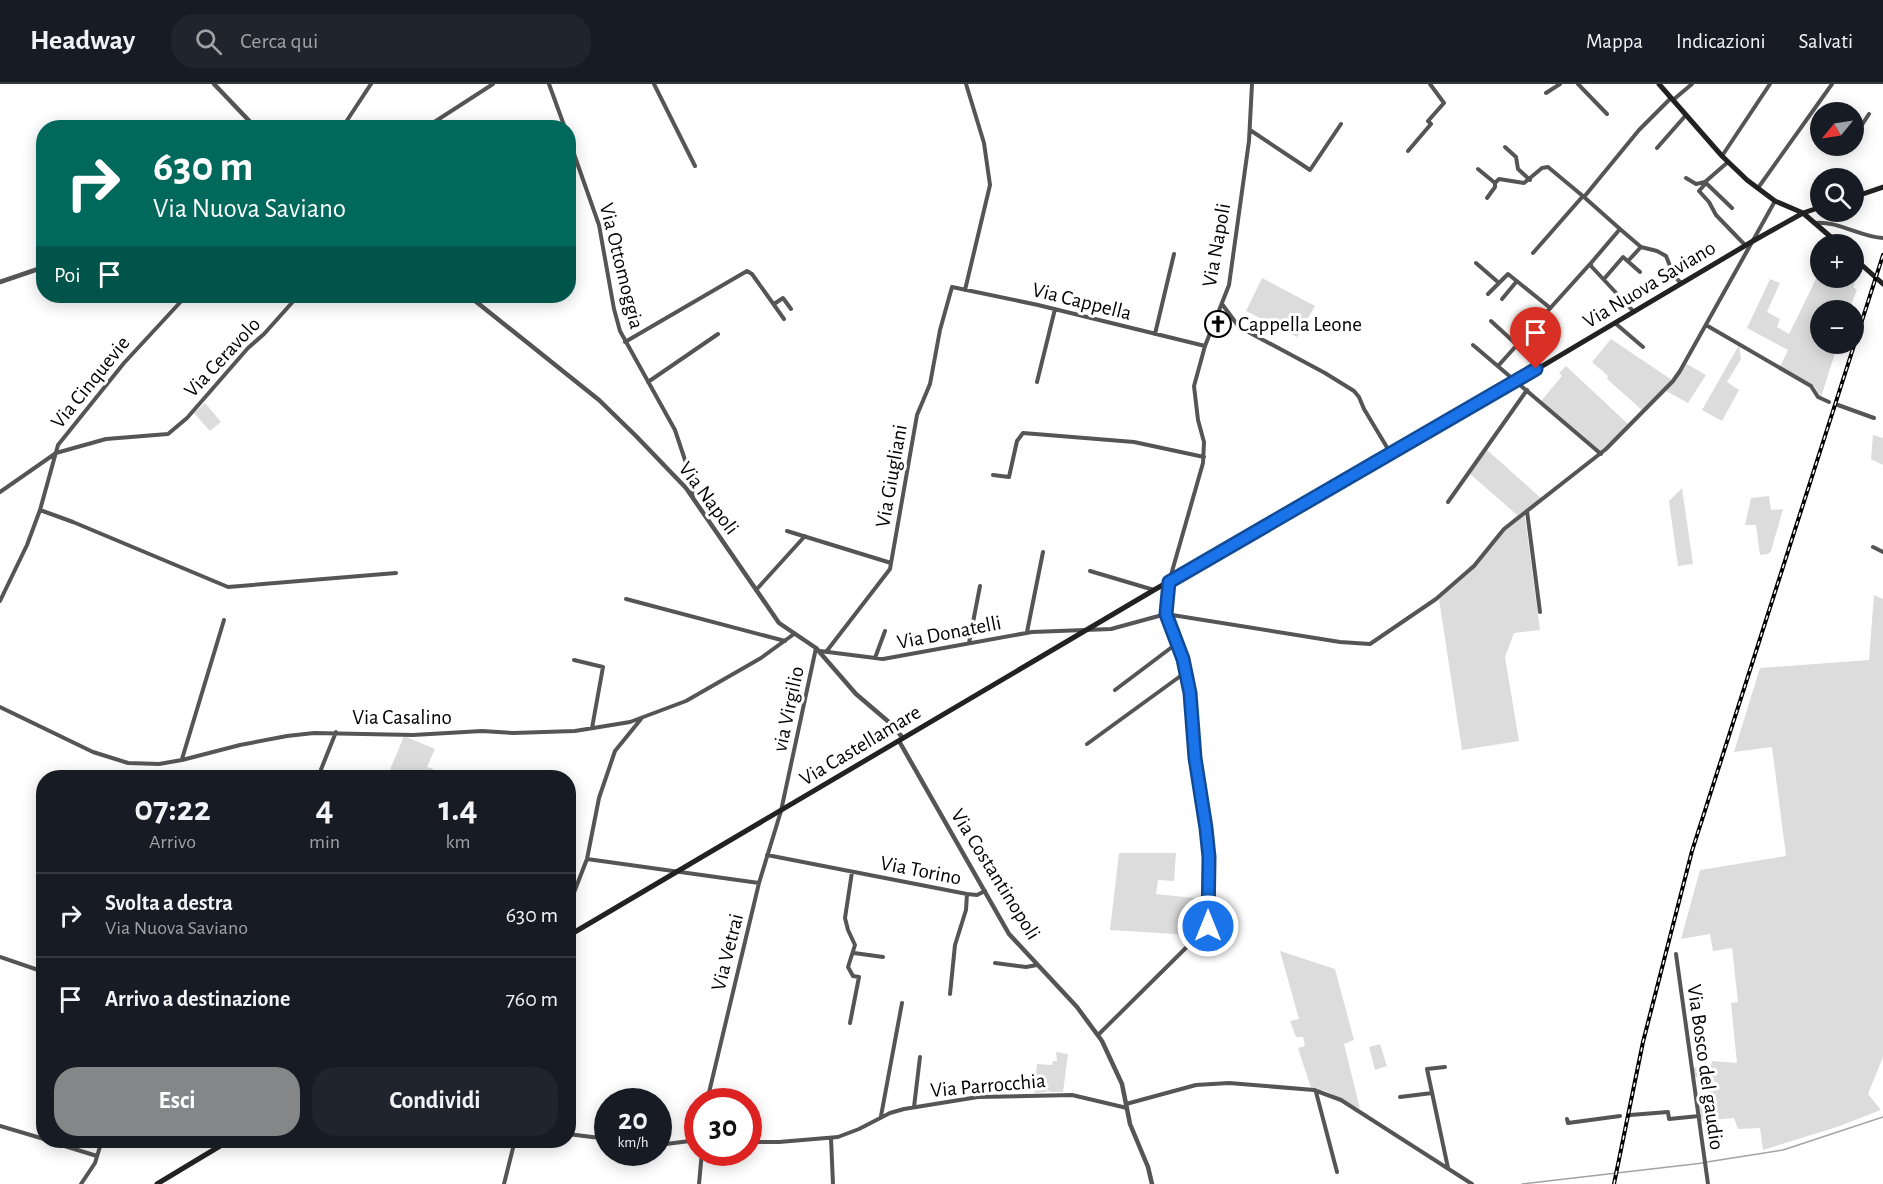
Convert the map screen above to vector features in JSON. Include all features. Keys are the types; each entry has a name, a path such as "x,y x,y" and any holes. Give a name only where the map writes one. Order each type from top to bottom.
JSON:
{"main road":[{"path":"1659,84 1728,162 1758,188 1776,201 1803,213 1826,234"},
{"path":"1864,194 1883,188"},
{"name":"Via Nuova Saviano","path":"1169,582 1682,284 1745,245 1810,211"},
{"path":"1864,267 1883,284"},
{"name":"Via Castellamare","path":"576,931 1169,582"},
{"path":"157,1184 217,1148"}],"street":[{"path":"214,84 248,120"},
{"path":"347,120 371,84"},
{"path":"437,120 493,84"},
{"path":"549,84 562,120"},
{"path":"654,84 695,166"},
{"path":"965,290 990,185 984,143 966,84"},
{"name":"Via Napoli","path":"1166,614 1169,582 1204,457 1204,442 1198,420 1194,386 1229,285 1250,130 1252,84"},
{"path":"1408,151 1431,124 1428,121 1444,103 1430,84"},
{"path":"1546,93 1560,84"},
{"path":"1578,84 1607,114"},
{"path":"1533,253 1639,130 1692,84"},
{"path":"1722,156 1770,84"},
{"path":"1758,188 1832,84"},
{"path":"1864,122 1869,114"},
{"path":"1657,148 1686,115"},
{"path":"1250,130 1310,170 1341,124"},
{"path":"1505,147 1516,157 1518,169 1530,180"},
{"name":"Via Ottomoggia","path":"576,160 598,225 614,309 625,342 675,430 691,478 693,497"},
{"path":"1728,162 1700,191 1716,215 1745,245"},
{"path":"1487,198 1499,179 1521,183 1530,180 1540,170 1548,167 1641,247 1666,256 1674,276 1682,284"},
{"path":"1478,169 1495,183"},
{"path":"1686,178 1696,184 1706,183 1732,208"},
{"path":"1098,1035 1208,926 1207,838 1195,758 1193,716 1186,672 1166,614 1340,642 1370,644 1436,599 1474,566 1504,529 1601,454 1673,381 1776,201"},
{"path":"1814,224 1826,223 1870,237 1883,238"},
{"path":"1498,366 1620,230"},
{"path":"1628,261 1641,247"},
{"path":"1155,334 1174,254"},
{"path":"1604,279 1623,257 1640,272"},
{"path":"1476,263 1499,283"},
{"path":"1590,264 1634,312"},
{"path":"0,282 36,270"},
{"path":"625,342 747,271 752,274 784,319"},
{"path":"1488,294 1509,274 1550,308"},
{"path":"1502,299 1517,281"},
{"name":"Via Cappella","path":"952,287 1055,309 1206,346"},
{"name":"Via Giugliani","path":"826,652 890,569 917,415 930,384 940,330 952,287"},
{"path":"774,304 783,298 791,309"},
{"name":"Via Cinquevie","path":"0,601 27,545 40,510 58,445 124,363 180,303"},
{"name":"Via Ceravolo","path":"56,453 106,439 165,435 187,418 248,348 292,303"},
{"name":"Via Napoli","path":"478,303 545,355 611,412 693,497 779,623 818,650 856,694 890,723 901,739"},
{"path":"1222,304 1239,327 1354,391 1391,454"},
{"path":"1037,382 1055,309"},
{"path":"1491,321 1516,344"},
{"path":"1615,323 1643,347"},
{"path":"1706,325 1811,386 1818,397 1829,402"},
{"path":"648,382 718,334"},
{"path":"1473,345 1601,454"},
{"path":"1448,502 1527,390"},
{"path":"1838,405 1874,417"},
{"path":"993,476 1009,477 1017,441 1023,434 1134,442 1204,457"},
{"path":"0,492 56,453"},
{"path":"40,510 228,587 396,573"},
{"path":"1527,510 1540,612"},
{"path":"787,531 891,563"},
{"path":"756,590 806,536"},
{"path":"1873,548 1883,552"},
{"path":"1027,632 1043,552"},
{"path":"1090,571 1154,590"},
{"path":"969,644 980,586"},
{"path":"626,599 785,641"},
{"name":"Via Donatelli","path":"818,650 883,659 1027,632 1111,630 1166,614"},
{"path":"182,760 224,620"},
{"path":"875,658 885,631"},
{"name":"Via Casalino","path":"0,707 93,752 128,763 144,764 182,760 287,736 336,732 422,735 482,731 513,733 574,731 641,719 698,695 761,658 794,634"},
{"path":"1115,690 1176,644"},
{"name":"via Virgilio","path":"781,811 818,650"},
{"path":"574,660 603,668 592,728"},
{"path":"1087,744 1186,672"},
{"path":"576,887 587,859 599,798 615,751 641,719"},
{"path":"321,770 336,732"},
{"name":"Via Costantinopoli","path":"901,739 1010,934 1077,1007 1098,1035 1122,1084 1133,1132 1148,1167 1152,1184"},
{"name":"Via Vetrai","path":"710,1088 759,883 781,811"},
{"name":"Via Torino","path":"767,855 967,894 977,895 985,891"},
{"path":"587,859 759,883"},
{"name":"Via Torino","path":"850,1023 859,977 853,976 848,967 855,945 845,918 852,872"},
{"path":"950,994 955,945 966,910 967,894"},
{"path":"854,953 883,957"},
{"name":"Via Bosco del gaudio","path":"1676,954 1708,1184"},
{"path":"0,957 36,969"},
{"path":"995,963 1026,967 1037,965"},
{"path":"881,1117 902,1003"},
{"path":"914,1107 920,1057"},
{"path":"1445,1066 1427,1069 1448,1168"},
{"path":"1126,1106 1196,1085 1229,1083 1316,1091 1341,1100 1472,1184"},
{"path":"1316,1091 1336,1172"},
{"path":"1400,1097 1432,1093"},
{"name":"Via Parrocchia","path":"762,1142 831,1138 850,1133 881,1117 914,1107 978,1096 1063,1094 1126,1106"},
{"path":"1630,1115 1668,1112 1669,1119 1699,1116"},
{"path":"1568,1119 1568,1123 1620,1116"},
{"path":"0,1126 36,1137"},
{"path":"576,1135 594,1137"},
{"path":"831,1138 833,1184"},
{"path":"70,1148 97,1156"},
{"path":"81,1184 95,1163 100,1148"},
{"path":"504,1184 513,1148"},
{"path":"699,1184 701,1166"}],"shaded area":[{"path":"1262,278 1315,306 1297,337 1246,311"},
{"path":"1770,279 1780,283 1767,312 1780,319 1777,327 1789,334 1812,288 1854,288 1857,290 1853,300 1810,300 1810,354 1835,354 1821,397 1815,387 1780,367 1788,350 1747,328"},
{"path":"1611,339 1672,380 1642,410 1607,379 1608,376 1592,362"},
{"path":"1739,345 1741,359 1727,382 1739,390 1722,421 1702,410"},
{"path":"1687,364 1706,375 1688,403 1666,391"},
{"path":"1566,366 1628,424 1601,452 1541,401 1562,376 1559,373"},
{"path":"205,403 221,422 210,431 194,413"},
{"path":"1873,435 1883,438 1883,465 1871,459"},
{"path":"1486,449 1542,499 1522,513 1525,517 1540,630 1514,633 1505,657 1519,741 1462,750 1439,599 1470,572 1468,568 1479,558 1496,535 1517,515 1469,473"},
{"path":"1682,488 1693,564 1678,566 1669,501"},
{"path":"1769,496 1771,510 1783,509 1771,551 1760,555 1756,525 1745,525 1751,498"},
{"path":"1874,595 1883,599 1883,1057 1868,1094 1881,1110 1837,1127 1763,1150 1760,1128 1738,1129 1734,1118 1701,1121 1698,1096 1708,1095 1708,1089 1715,1088 1717,1082 1695,1077 1693,1067 1710,1070 1712,1061 1737,1063 1731,1003 1738,1002 1732,948 1713,951 1710,934 1681,939 1700,870 1786,856 1772,747 1734,752 1760,668 1869,660"},
{"path":"404,736 435,749 427,767 433,770 390,770"},
{"path":"1119,853 1176,853 1174,881 1158,880 1156,894 1194,898 1192,935 1110,930"},
{"path":"1280,951 1335,969 1354,1040 1344,1044 1360,1109 1326,1091 1311,1088 1298,1048 1305,1046 1303,1037 1296,1037 1290,1021 1299,1019"},
{"path":"1380,1044 1387,1066 1375,1070 1369,1047"},
{"path":"1056,1052 1068,1054 1063,1092 1047,1090 1047,1092 1034,1093 1037,1064 1052,1065 1053,1061 1057,1061"}],"waterway":[{"path":"1707,1162 1783,1150 1883,1117"},
{"path":"1522,1184 1703,1163"}],"railway":[{"path":"1614,1184 1643,1042 1692,851 1883,255"}],"place":[{"name":"Cappella Leone","path":"1218,324"}],"route":[{"path":"1208,926 1209,857 1203,801 1195,758 1193,716 1187,675 1183,659 1167,621 1169,582 1536,369"}]}
